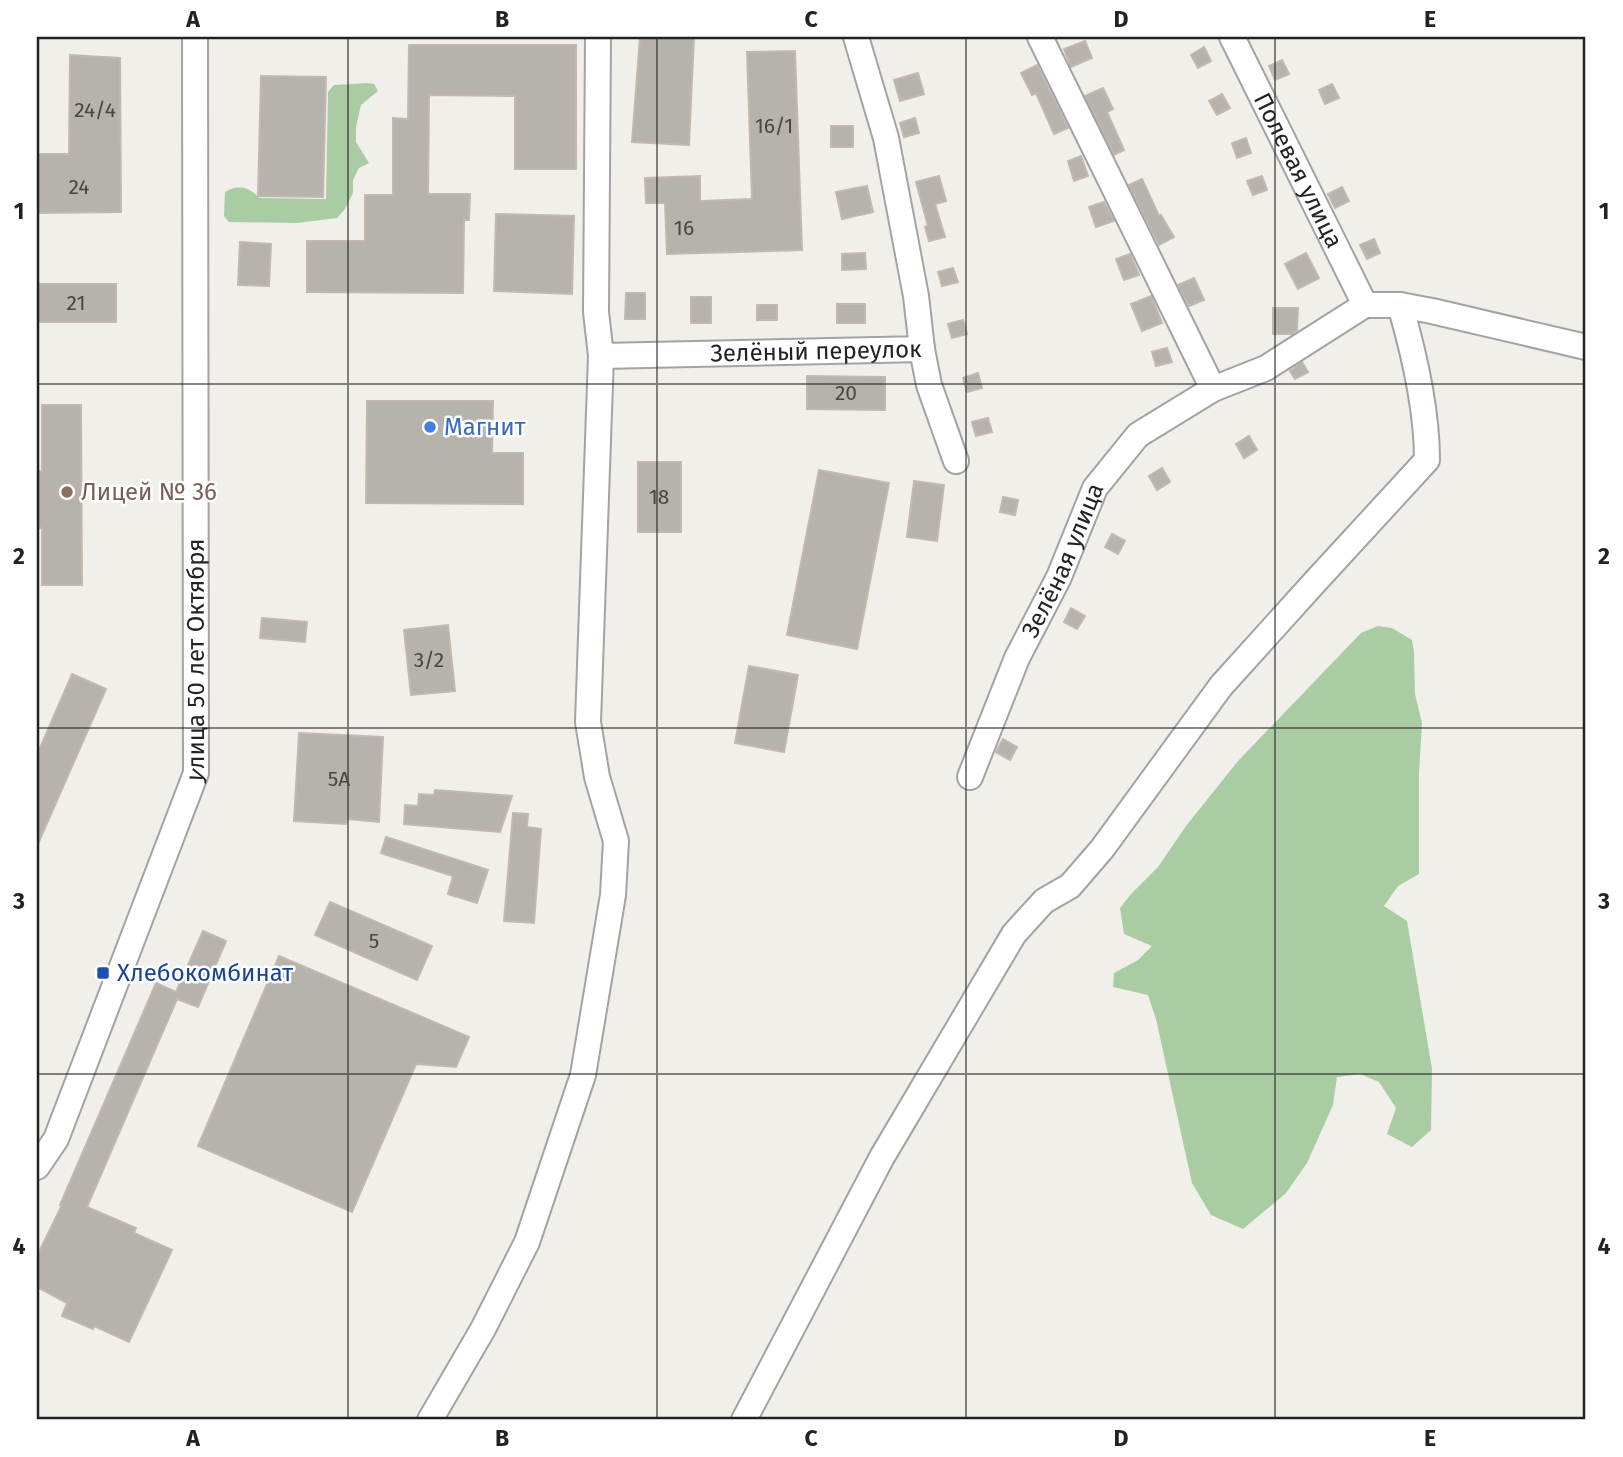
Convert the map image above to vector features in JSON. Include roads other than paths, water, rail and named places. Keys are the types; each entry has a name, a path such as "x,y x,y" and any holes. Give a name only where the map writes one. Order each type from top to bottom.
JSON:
{"street":[{"name":"улица 50 лет Октября","path":"37,1167 56,1139 197,773 195,37"},
{"path":"430,1420 483,1329 527,1242 583,1075 613,895 616,841 597,777 588,722 600,356 596,312 598,37"},
{"name":"Зелёный переулок","path":"600,356 922,349 916,296 886,138 856,37"},
{"path":"1040,37 1213,390"},
{"name":"Полевая улица","path":"1232,37 1365,305"},
{"path":"1365,305 1400,305 1432,311 1586,347"},
{"name":"Зелёная улица","path":"970,777 1017,658 1059,577 1095,488 1138,435 1213,390 1266,368 1365,305"},
{"path":"744,1420 882,1157 1014,934 1044,901 1070,886 1102,849 1221,687 1427,460 1427,438 1412,344 1400,305"},
{"path":"922,349 929,385 956,461"}],"place":[{"name":"Магнит","path":"430,427"},
{"name":"Лицей № 36","path":"67,492"},
{"name":"Хлебокомбинат","path":"103,973"}]}
